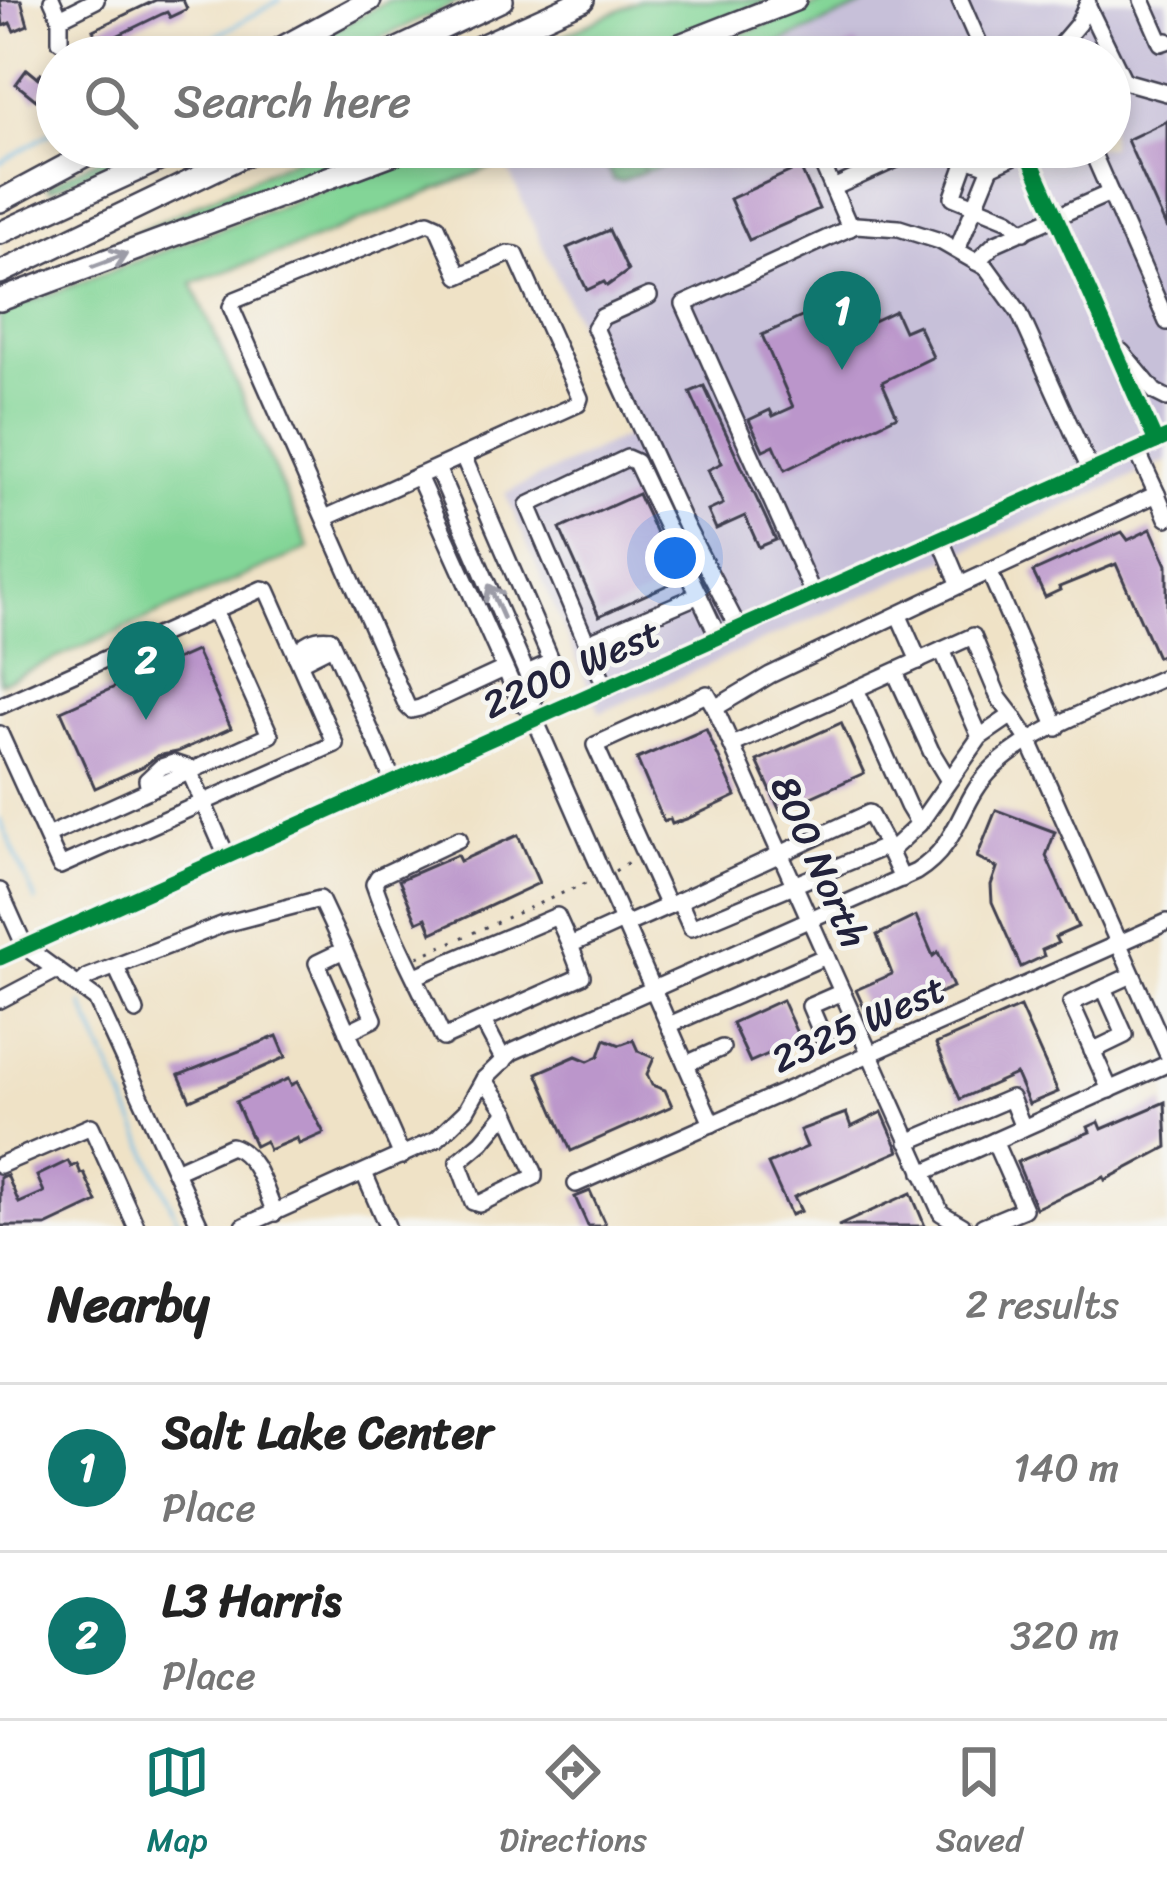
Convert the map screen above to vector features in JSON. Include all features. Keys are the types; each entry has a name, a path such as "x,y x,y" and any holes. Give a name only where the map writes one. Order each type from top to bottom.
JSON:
{"highway":[{"path":"304,36 370,0"},
{"path":"426,36 502,0"},
{"path":"503,36 583,0"},
{"path":"703,36 795,0"},
{"path":"0,201 62,168"},
{"path":"0,233 141,168"},
{"path":"0,273 218,168"},
{"path":"0,300 355,168"}],"street":[{"path":"52,0 60,18 60,36"},
{"path":"60,18 96,0"},
{"path":"960,0 976,36"},
{"path":"1142,0 1161,43 1167,40"},
{"path":"1067,36 1088,3"},
{"path":"1088,3 1103,36"},
{"path":"1131,83 1167,93"},
{"path":"824,168 850,228"},
{"path":"833,188 877,168"},
{"path":"963,168 953,197 1024,232"},
{"path":"957,250 992,168"},
{"path":"1035,168 1161,439"},
{"path":"1099,168 1167,322"},
{"path":"976,262 996,243 1110,193"},
{"path":"325,518 575,407 580,398 516,255 508,254 459,276 437,226 428,222 235,300 231,307 325,518 411,710 504,669"},
{"path":"814,596 684,304 850,228 899,228 940,241 986,268 1019,312 1091,472"},
{"path":"650,296 602,316 596,328 685,524 739,629"},
{"path":"1109,335 1155,392 1167,398"},
{"name":"2200 West","path":"0,958 394,783 532,714 606,688 1161,439"},
{"path":"1137,451 1167,518"},
{"path":"463,456 553,662 527,673"},
{"path":"606,688 528,505 627,458 636,462 719,638"},
{"path":"437,467 536,695 532,714"},
{"path":"418,476 504,669 520,702 532,714 712,1124"},
{"path":"1012,715 980,737 920,824 888,849 691,928 645,855 596,745 707,694 715,708 770,675 1157,494"},
{"path":"941,539 960,585"},
{"path":"989,571 1057,728"},
{"path":"0,706 262,589 267,590 335,744 60,866 0,734"},
{"path":"587,644 699,595"},
{"path":"190,772 270,735 214,610"},
{"path":"899,616 919,661"},
{"path":"732,745 973,636 999,698 1029,741 1167,1053"},
{"path":"296,656 306,659 326,649 330,640 394,783"},
{"path":"942,650 980,737"},
{"path":"896,672 948,779"},
{"path":"244,1226 437,1139 466,1111 484,1079 512,1052 902,879 938,856 990,770 1029,741 1167,676"},
{"path":"856,689 920,824"},
{"name":"800 North","path":"715,708 940,1213 963,1226"},
{"path":"47,836 148,790 147,780 160,767 183,765 227,857"},
{"path":"570,945 869,813 902,879"},
{"path":"416,976 556,916 582,976 443,1039 374,884 378,877 459,839"},
{"path":"0,891 25,946 96,999 200,1226"},
{"path":"80,985 88,977 224,925 320,898 374,1019 347,1032"},
{"name":"2325 West","path":"576,1184 1167,922"},
{"path":"344,950 316,963 402,1156"},
{"path":"669,1025 826,956"},
{"path":"116,967 136,1011"},
{"path":"0,1000 57,970"},
{"path":"1110,1090 1071,1003 1132,976"},
{"path":"1092,1051 1126,1035 1104,988"},
{"path":"824,1039 810,1006 842,992"},
{"path":"483,1021 504,1060"},
{"path":"686,1064 722,1048"},
{"path":"922,1173 1167,1064"},
{"path":"484,1079 507,1112 534,1177 479,1204 472,1202 458,1162 507,1112"},
{"path":"908,1142 1011,1098 1023,1128"},
{"path":"0,1165 91,1126 136,1226"},
{"path":"983,1226 1024,1209 994,1141"},
{"path":"175,1171 232,1146 241,1149 250,1157 274,1213"},
{"path":"364,1173 387,1226"}],"path":[{"path":"416,958 586,882 605,879 645,855"}],"shaded area":[{"path":"861,0 1167,0 1167,461 600,713 505,493 628,435 507,168 1131,168 1131,36 783,36"}],"green space":[{"path":"389,0 463,0 385,36 324,36"},
{"path":"640,0 774,0 675,36 562,36"},
{"path":"829,0 876,0 795,36 737,36"},
{"path":"82,168 98,168 50,190 48,186"},
{"path":"275,168 327,168 65,266"},
{"path":"382,168 489,168 299,246 192,283 309,548 0,683 0,313"},
{"path":"608,168 645,171 622,181 613,180"}],"building":[{"path":"0,0 21,0 28,25 14,31 10,23 3,26"},
{"path":"156,0 183,0 187,9 170,17 167,12 117,36 96,36 93,30"},
{"path":"27,69 36,76 36,100 16,84"},
{"path":"1167,121 1167,229 1131,149 1131,138"},
{"path":"800,168 819,209 749,240 730,199"},
{"path":"609,230 628,271 607,286 604,282 587,290 567,248"},
{"path":"855,293 869,323 895,311 904,331 918,325 933,357 882,382 897,416 785,470 774,445 763,450 749,420 770,410 773,416 793,407 762,335"},
{"path":"704,386 776,540 759,547 745,516 716,529 708,511 723,504 708,470 722,463 690,392"},
{"path":"638,494 678,580 599,616 560,529"},
{"path":"1151,529 1167,565 1167,653 1157,657 1116,564 1045,597 1033,572 1122,532 1128,540"},
{"path":"196,651 231,728 157,756 95,788 61,711"},
{"path":"841,723 864,773 780,811 757,761"},
{"path":"706,729 736,796 689,818 664,822 637,759"},
{"path":"996,810 1055,832 1046,856 1078,927 1055,937 1058,943 1042,950 1044,956 1021,967 992,902 997,868 977,857"},
{"path":"518,835 539,883 432,933 426,918 417,922 399,880 457,855 460,861"},
{"path":"916,916 953,987 871,1023 856,990 892,974 877,935"},
{"path":"782,1000 800,1040 750,1062 732,1023"},
{"path":"1020,1007 1058,1092 1029,1104 1016,1074 960,1099 936,1044"},
{"path":"277,1036 286,1057 190,1100 179,1075"},
{"path":"605,1039 620,1045 633,1040 638,1051 654,1058 647,1074 652,1085 665,1090 672,1106 571,1151 537,1073 576,1056 588,1061 599,1056"},
{"path":"288,1079 291,1085 297,1082 324,1133 269,1150 265,1141 255,1146 236,1102"},
{"path":"1165,1102 1167,1147 1105,1180 1036,1208 1017,1162 1090,1132 1088,1127 1099,1122 1102,1129"},
{"path":"882,1112 899,1151 794,1197 801,1211 791,1215 768,1164 807,1147 800,1130 846,1113 851,1127"},
{"path":"68,1161 84,1173 97,1202 46,1226 0,1226 0,1177 7,1175 19,1203 44,1192 37,1176"},
{"path":"590,1191 606,1226 588,1226 575,1197"},
{"path":"911,1193 925,1226 838,1226"}],"waterway":[{"path":"216,36 280,0"},
{"path":"0,163 36,142"},
{"path":"0,820 36,901"},
{"path":"82,1004 180,1226"}],"cycle path":[{"path":"1034,168 1156,442"},
{"path":"0,958 1167,437"}],"place":[{"name":"Salt Lake Center","path":"842,370"},
{"name":"L3 Harris","path":"146,720"}]}
